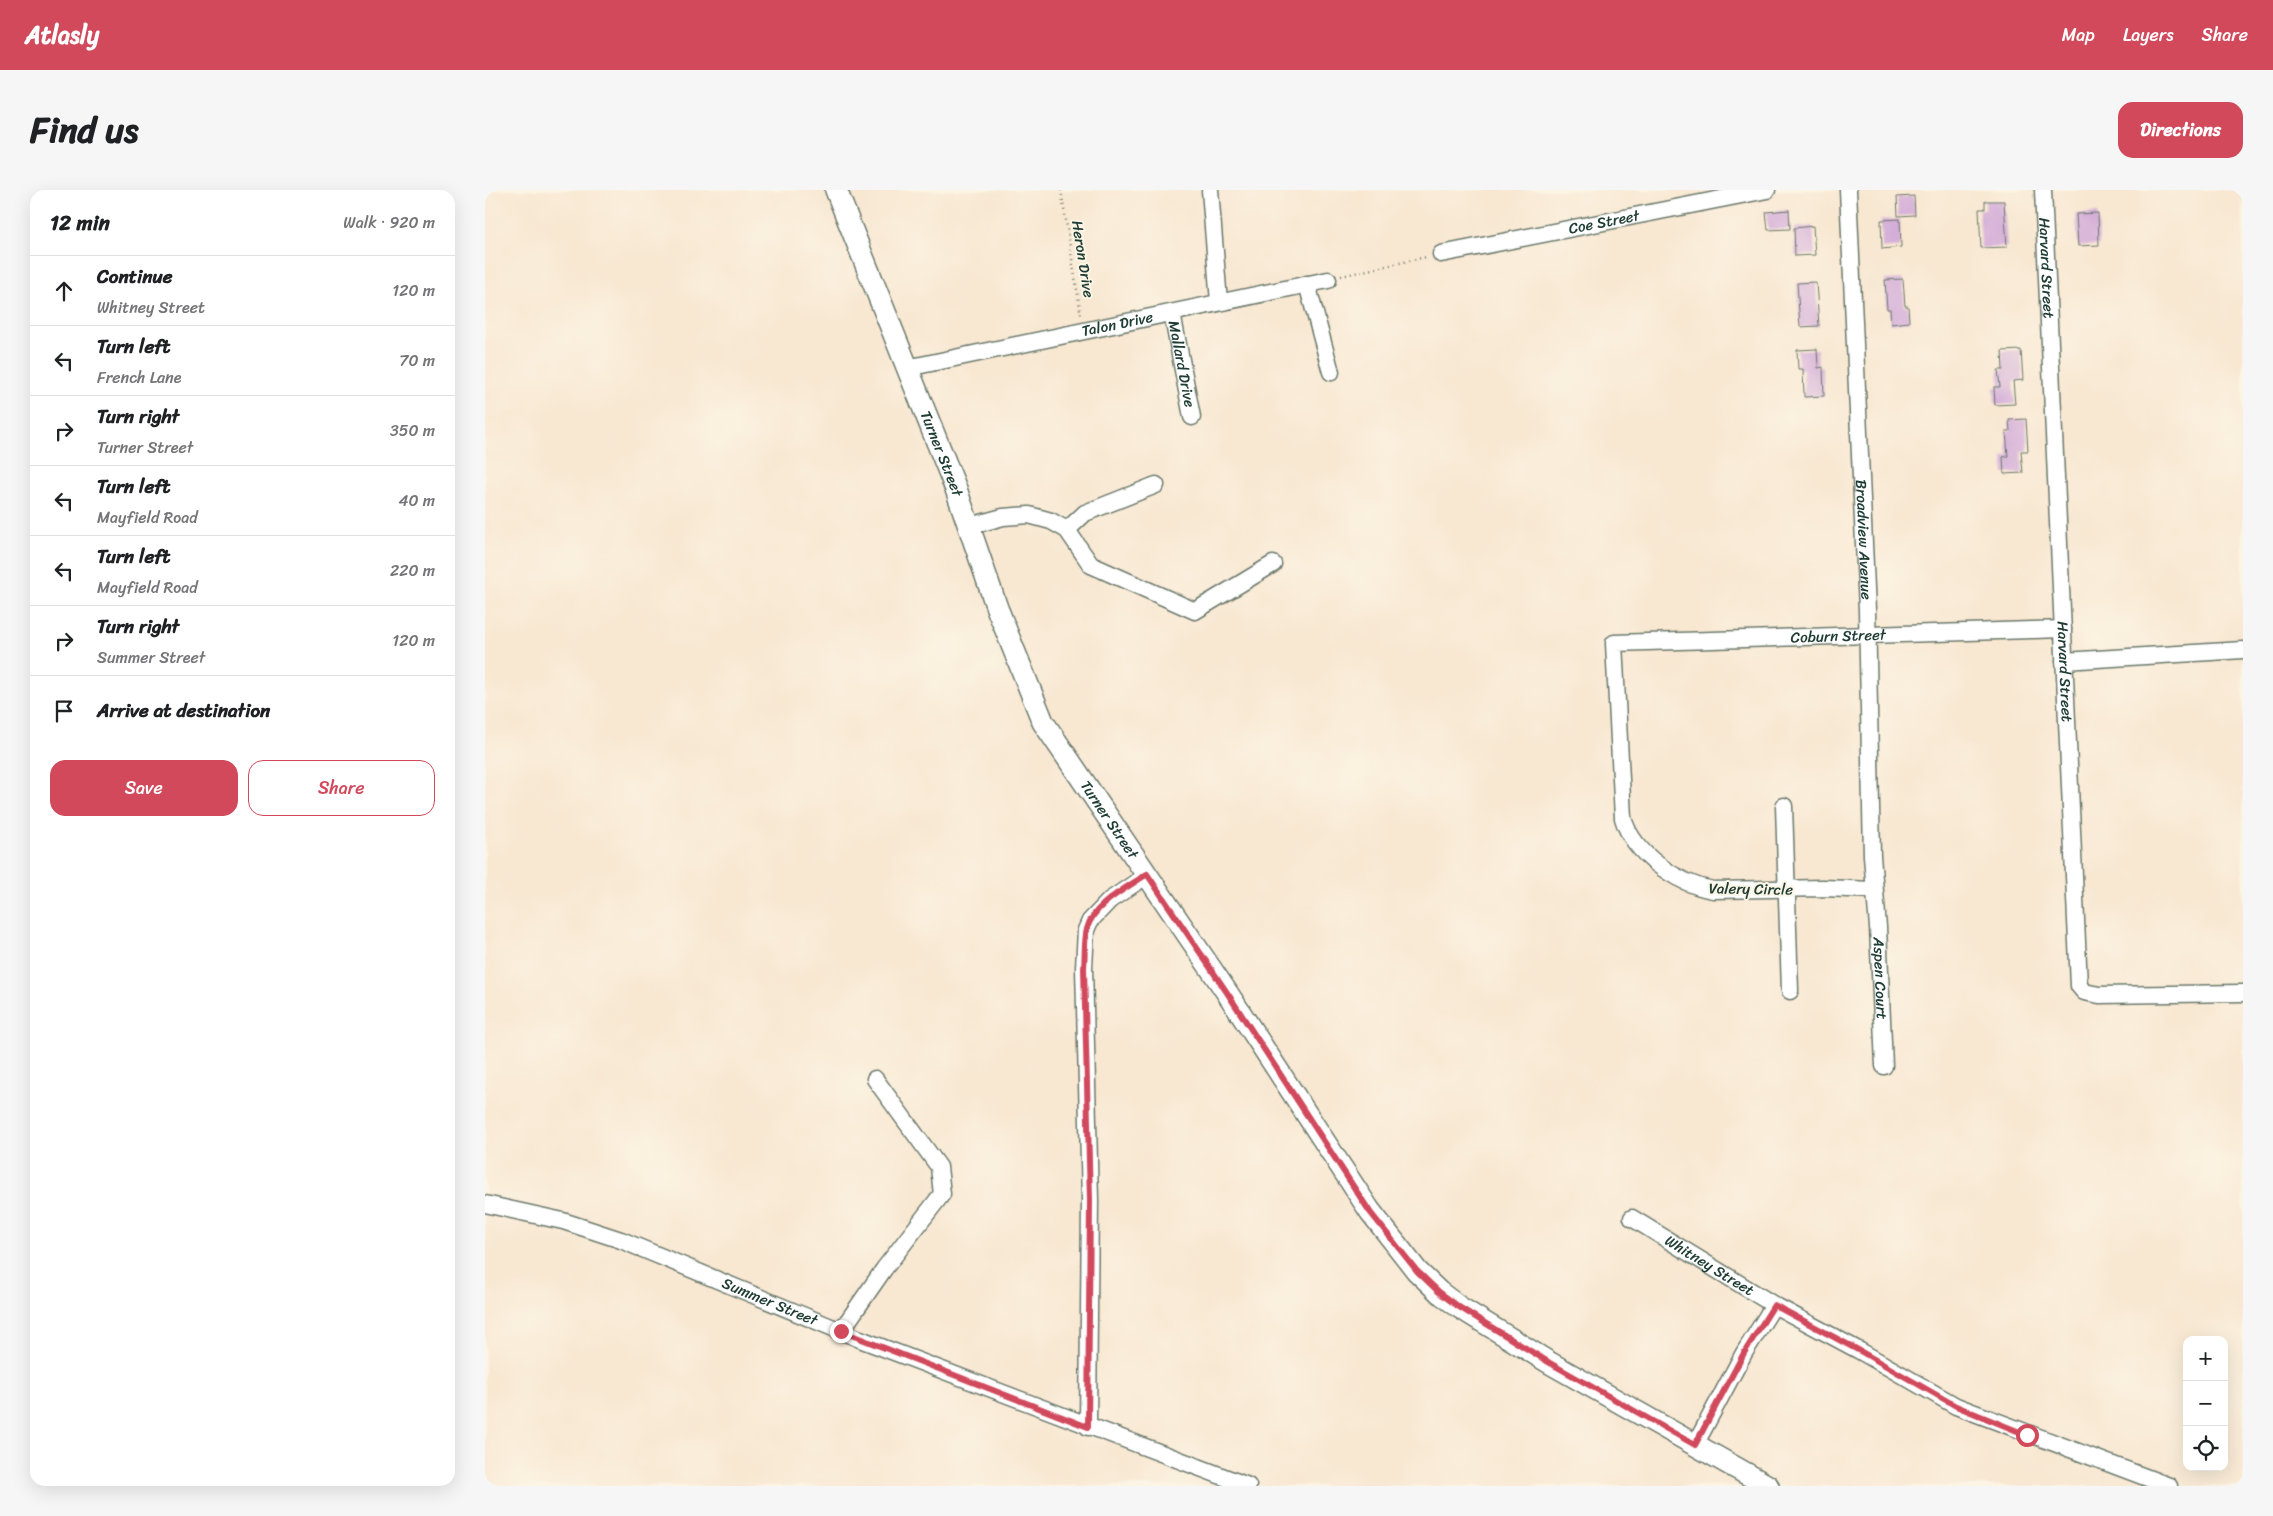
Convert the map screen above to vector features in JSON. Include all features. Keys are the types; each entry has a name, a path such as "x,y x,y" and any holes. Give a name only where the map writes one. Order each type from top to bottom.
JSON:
{"main road":[{"name":"Turner Street","path":"836,190 970,526 997,608 1043,722 1226,991 1370,1212 1417,1271 1439,1292 1467,1312 1550,1363 1768,1486"}],"street":[{"path":"1210,190 1219,302"},
{"name":"Coe Street","path":"1441,254 1767,190"},
{"name":"Broadview Avenue","path":"1848,190 1867,636 1872,856 1875,890"},
{"name":"Harvard Street","path":"2043,190 2079,986 2084,992 2099,995 2243,992"},
{"name":"Talon Drive","path":"907,368 1327,280"},
{"path":"1307,284 1331,372"},
{"name":"Mallard Drive","path":"1173,313 1192,417"},
{"path":"1067,530 1085,513 1156,485"},
{"path":"970,526 1003,517 1029,515 1051,521 1067,530 1091,565 1195,611 1273,564"},
{"name":"Coburn Street","path":"1614,643 2063,629"},
{"name":"Valery Circle","path":"1614,643 1623,818 1629,832 1653,860 1674,877 1696,887 1713,890 1875,890"},
{"path":"2064,661 2243,650"},
{"path":"1784,806 1790,991"},
{"path":"1088,1427 1090,1200 1084,968 1086,930 1097,911 1147,874"},
{"name":"Aspen Court","path":"1875,890 1884,1066"},
{"path":"841,1331 942,1194 939,1167 875,1079"},
{"name":"Summer Street","path":"485,1204 563,1221 621,1240 841,1331 1088,1427 1248,1486"},
{"name":"Whitney Street","path":"1632,1218 1774,1305 1860,1351 1956,1406 2169,1486"},
{"path":"1695,1445 1744,1353 1774,1305"}],"path":[{"name":"Heron Drive","path":"1061,190 1083,332"},
{"path":"1327,280 1441,254"}],"building":[{"path":"1914,196 1915,215 1898,216 1897,197"},
{"path":"1985,201 2004,201 2007,247 1981,248 1979,209 1985,209"},
{"path":"1789,210 1790,229 1768,230 1766,212"},
{"path":"2098,213 2099,245 2078,246 2076,214"},
{"path":"1900,219 1901,247 1882,249 1881,220"},
{"path":"1813,226 1815,255 1795,256 1794,228"},
{"path":"1903,279 1905,306 1908,306 1909,322 1891,324 1890,309 1887,309 1885,280"},
{"path":"1816,282 1819,326 1800,327 1797,283"},
{"path":"1817,349 1818,368 1823,367 1824,396 1804,397 1803,369 1798,369 1797,350"},
{"path":"2021,350 2023,380 2013,381 2015,404 1995,405 1994,387 2000,387 1998,370 2003,370 2002,351"},
{"path":"2026,419 2028,451 2021,451 2023,473 2004,474 2003,457 2008,456 2006,431 2010,431 2009,420"}],"route":[{"path":"841,1331 1088,1427 1090,1200 1084,968 1086,930 1097,911 1147,874 1226,991 1370,1212 1417,1271 1439,1292 1459,1307 1550,1363 1695,1445 1744,1353 1774,1305 1860,1351 1956,1406 2027,1435"}]}
